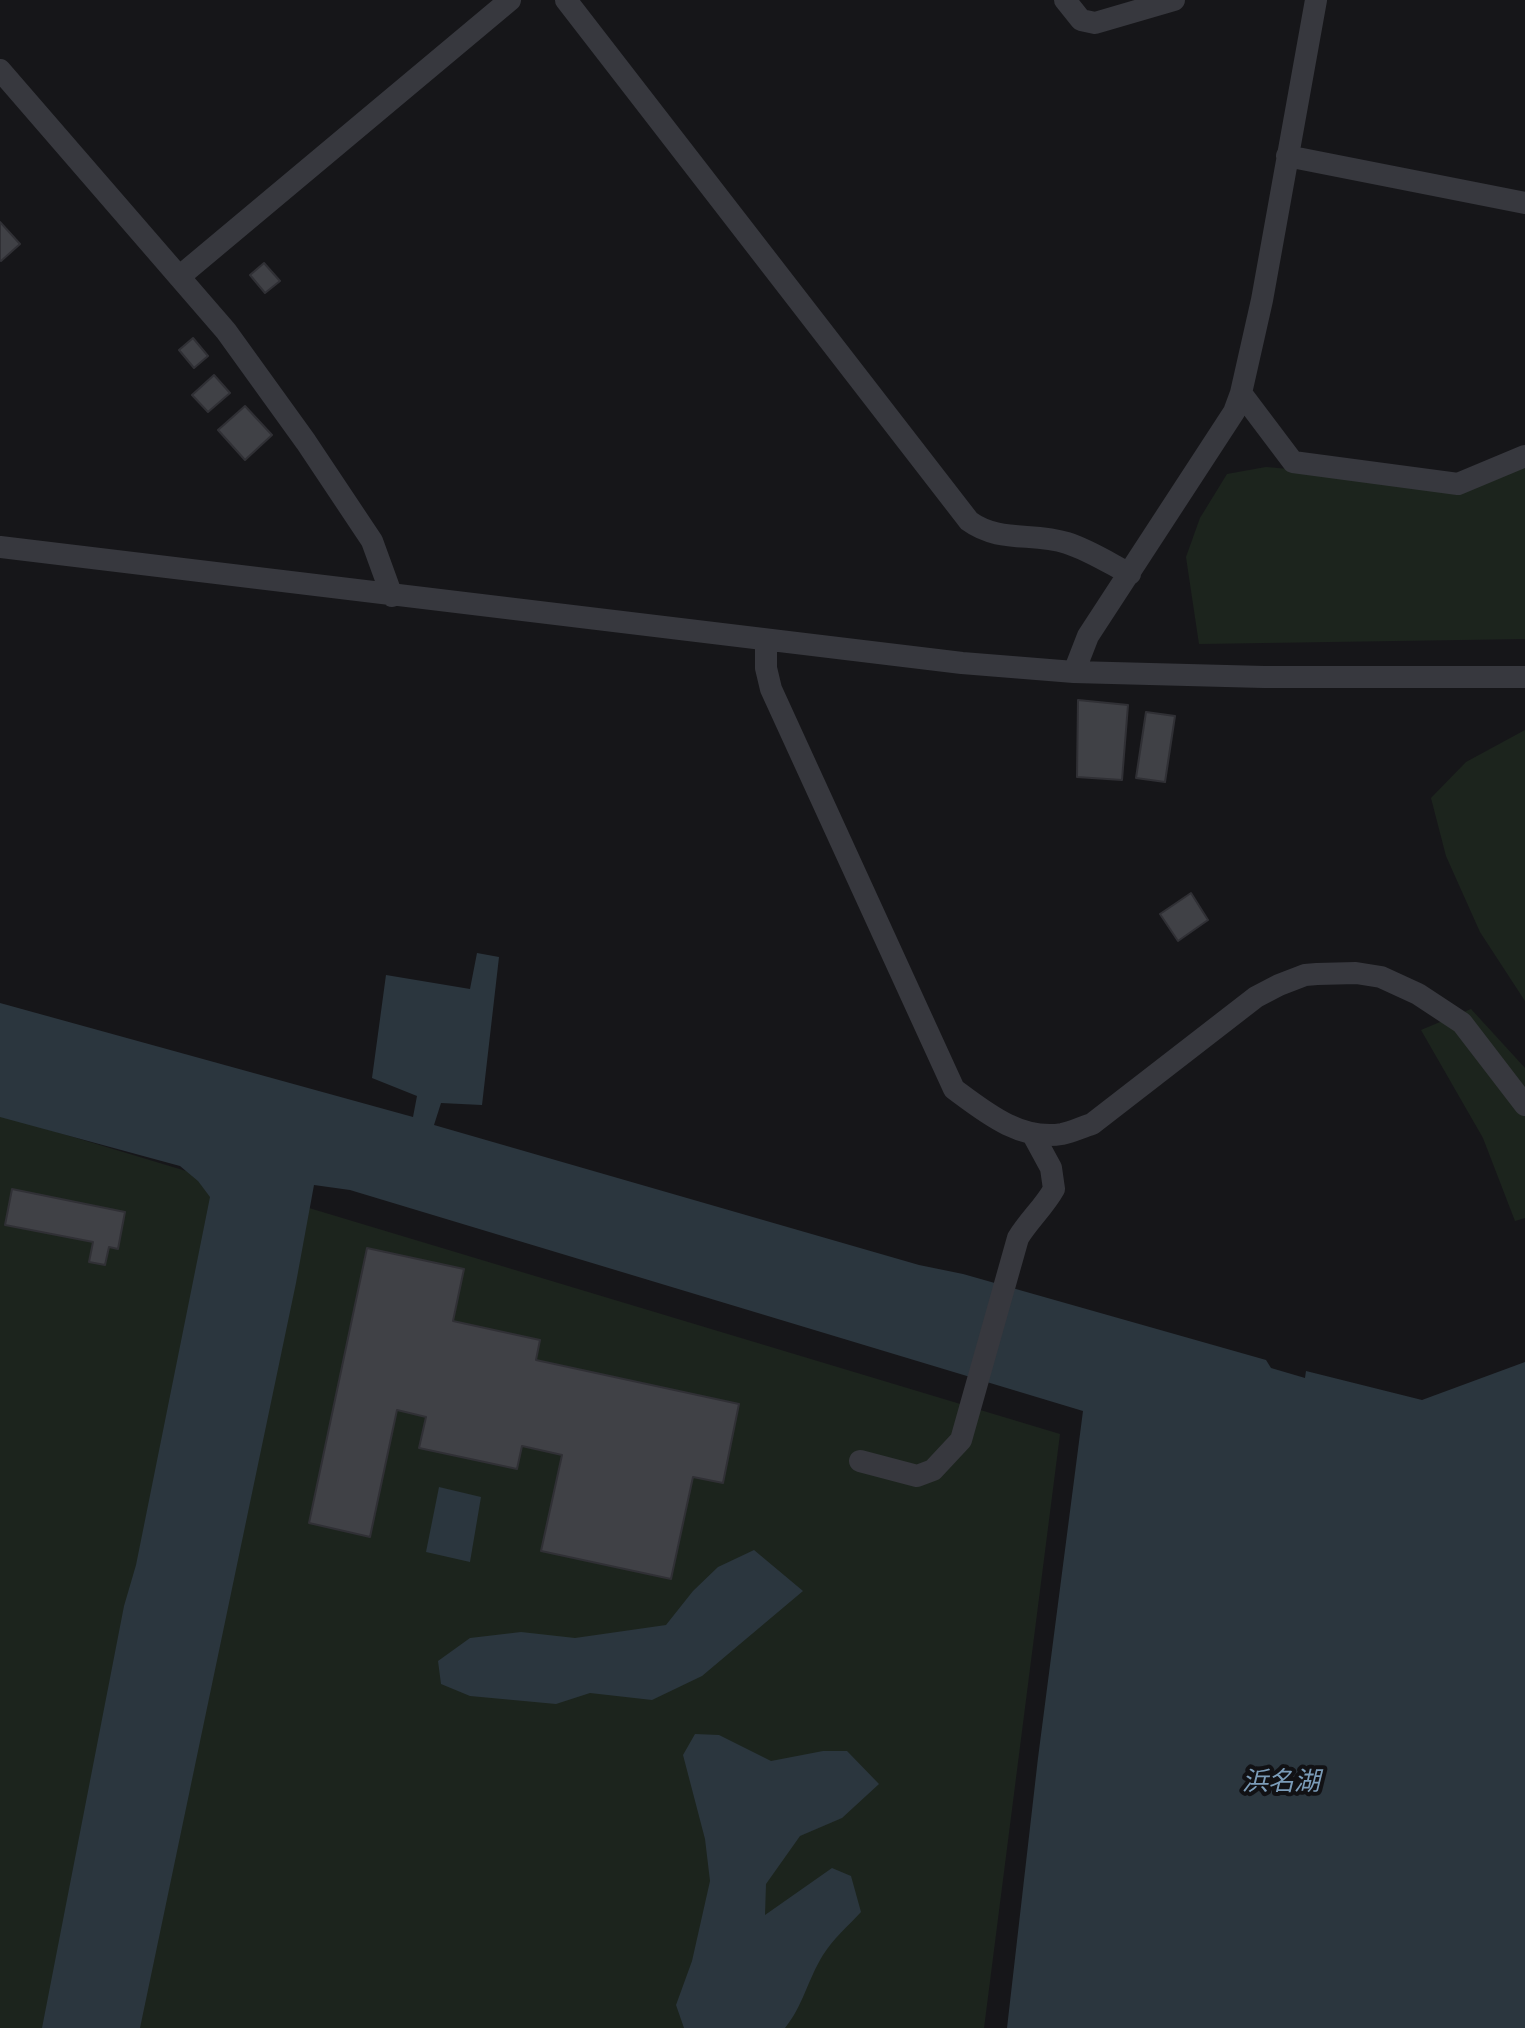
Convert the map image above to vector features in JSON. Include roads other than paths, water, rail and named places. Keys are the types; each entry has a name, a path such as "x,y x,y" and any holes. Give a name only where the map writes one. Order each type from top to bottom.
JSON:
{"street":[{"path":"179,277 510,0"},
{"path":"566,0 969,521 980,530 996,535 1064,542 1130,574"},
{"path":"1065,0 1081,20 1095,23 1174,0"},
{"path":"1074,672 1088,636 1234,412 1241,393 1262,300 1316,0"},
{"path":"0,70 226,331 372,541 392,596"},
{"path":"1287,156 1525,203"},
{"path":"1241,393 1293,462 1458,484 1525,456"},
{"path":"0,547 962,663 1074,672 1279,677 1525,677"},
{"path":"766,640 766,668 771,689 954,1089 987,1114 1032,1133 1061,1134 1092,1124 1256,997 1305,975 1356,973 1381,977 1418,994 1462,1023 1525,1105"},
{"path":"860,1461 917,1476 933,1470 961,1440 1018,1238 1029,1219 1045,1206 1054,1189 1051,1168 1032,1133"}],"water":[{"name":"浜名湖","path":"477,953 499,957 482,1105 441,1103 434,1125 919,1265 963,1274 1266,1360 1271,1368 1305,1378 1306,1371 1422,1400 1525,1362 1525,2028 1007,2028 1083,1411 350,1190 314,1185 140,2028 42,2028 124,1606 136,1565 210,1197 198,1181 180,1166 0,1117 0,1003 413,1117 417,1096 372,1078 386,975 470,989"},
{"path":"439,1487 481,1497 470,1562 426,1552"},
{"path":"754,1550 803,1591 702,1676 652,1700 590,1693 556,1704 470,1696 441,1684 438,1661 470,1638 521,1632 575,1638 666,1625 693,1591 718,1567"},
{"path":"695,1734 719,1735 771,1761 823,1751 847,1751 879,1784 842,1818 800,1836 766,1884 765,1915 832,1868 851,1876 861,1912 823,1955 785,2028 684,2028 676,2005 692,1961 710,1881 705,1839 683,1755"}]}
